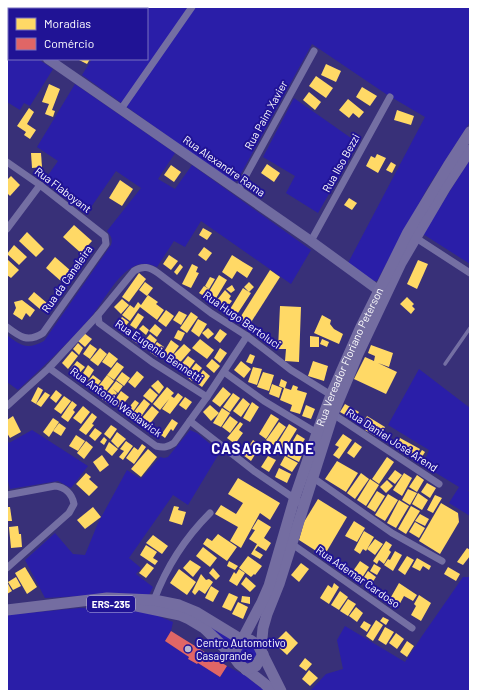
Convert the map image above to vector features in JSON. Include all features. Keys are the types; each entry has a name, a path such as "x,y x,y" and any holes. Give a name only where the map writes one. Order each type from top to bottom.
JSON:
{"main road":[{"name":"Rua Vereador Floriano Peterson","path":"242,640 269,586 299,502 317,433 330,395 382,293 401,263 412,235 440,179 470,132"},
{"name":"Rua Vereador Floriano Peterson","path":"412,235 470,150"},
{"name":"Rua Vereador Floriano Peterson","path":"262,651 263,628 292,544 299,502 312,477 332,414 382,293"},
{"name":"ERS-235","path":"7,610 65,604 179,605 196,612 242,640 254,642 262,651"},
{"name":"ERS-235","path":"155,605 189,619 204,628 233,656 239,664 272,691"},
{"path":"233,656 236,648 242,640"},
{"path":"246,670 256,666 262,651"},
{"path":"262,651 270,671 281,691"}],"street":[{"path":"121,109 192,7"},
{"name":"Rua Paim Xavier","path":"238,190 314,51"},
{"name":"Rua Alexandre Rama","path":"52,60 382,293"},
{"name":"Rua Ilso Bezzi","path":"310,241 390,96"},
{"name":"Rua Flaboyant","path":"7,162 40,185 105,236"},
{"path":"7,229 40,185"},
{"path":"412,235 470,273"},
{"name":"Rua da Caneleira","path":"7,327 24,338 31,338 43,332 106,244 105,236"},
{"name":"Rua Hugo Bertoluci","path":"98,315 134,271 139,267 152,268 211,313 247,336 291,370 330,395"},
{"path":"7,406 49,368 98,315"},
{"name":"Rua Eugenio Bennetti","path":"98,315 99,323 152,362 207,397"},
{"name":"Rua Antonio Waslawick","path":"49,368 156,446 163,447 174,443 207,397 247,336"},
{"path":"224,372 264,401 317,433"},
{"name":"Rua Daniel José Arend","path":"332,414 439,484"},
{"path":"190,421 299,502"},
{"path":"312,477 392,533 442,561"},
{"path":"7,495 55,486 62,487 68,491 73,497 74,504 69,513 7,568"},
{"path":"155,605 160,583 190,536 210,513"},
{"name":"Rua Ademar Cardoso","path":"292,544 412,628"}],"lane":[{"path":"444,364 470,328"}],"shaded area":[{"path":"7,7 83,7 8,8 7,25"},
{"path":"470,7 470,122 428,187 377,281 373,281 348,263 425,117 386,94 312,44 237,181 232,182 82,75 91,60 148,60 148,8 96,8"},
{"path":"8,56 8,60 40,60 53,69 30,106 24,103 20,110 7,102"},
{"path":"75,84 175,153 158,179 175,189 192,165 311,250 291,284 201,221 185,247 174,241 157,267 148,264 134,266 119,278 96,311 82,327 18,390 7,382 7,335 24,346 38,344 44,341 111,245 112,241 110,234 107,231 141,188 116,171 87,213 44,181 58,161 37,147"},
{"path":"294,98 358,143 318,213 286,193 295,176 263,157"},
{"path":"470,159 470,264 423,234"},
{"path":"419,369 470,408 470,489 468,491 470,492 470,516 449,503 459,487 423,465 429,450 388,425"},
{"path":"32,430 88,466 71,488 58,481 10,489 7,477 7,440 9,443"},
{"path":"190,430 197,433 220,452 188,505 173,495 129,558 141,568 136,574 153,587 148,597 113,594 45,598 25,560 55,533 73,554 85,555 98,523 127,470 141,479 160,457 168,457"},
{"path":"463,577 470,577 470,691 310,691 326,674 343,669 337,640 345,626 405,662"},
{"path":"80,608 124,609 151,613 173,622 171,631 165,641 189,657 188,659 197,664 198,663 220,677 227,666 246,676 265,691 7,691 7,615"},
{"path":"198,617 234,639 229,648"},
{"path":"248,645 252,646 256,650 256,658 252,662 248,663 244,662 240,658 239,654 240,650 244,646"}],"building: Moradias":[{"path":"79,60 89,60 87,64"},
{"path":"326,64 341,71 336,82 321,75"},
{"path":"316,76 333,88 326,98 309,86"},
{"path":"49,84 60,89 52,110 55,111 53,117 45,114 49,104 42,102"},
{"path":"362,87 377,96 370,106 356,97"},
{"path":"309,92 321,102 315,110 303,100"},
{"path":"348,99 364,112 359,118 353,113 349,118 339,110"},
{"path":"29,108 34,112 27,124 36,130 30,139 24,135 26,132 17,126"},
{"path":"397,110 414,116 411,125 394,120"},
{"path":"31,153 41,153 42,167 32,168"},
{"path":"377,154 386,158 378,173 366,166 371,156 375,158"},
{"path":"391,162 396,165 392,173 386,170"},
{"path":"267,164 280,173 274,182 261,173"},
{"path":"171,165 181,172 174,182 164,175"},
{"path":"11,176 20,185 10,196 7,193 7,180"},
{"path":"120,180 133,189 122,206 109,198"},
{"path":"349,198 357,203 352,210 344,205"},
{"path":"74,225 92,241 81,253 63,237"},
{"path":"203,228 212,233 207,240 199,235"},
{"path":"27,232 44,249 36,257 19,241"},
{"path":"14,245 27,257 19,265 7,254"},
{"path":"204,247 212,253 206,261 198,255"},
{"path":"169,255 178,261 171,270 163,264"},
{"path":"232,255 253,268 247,278 237,271 232,279 222,272"},
{"path":"55,257 71,271 62,282 46,268"},
{"path":"7,259 19,270 11,278 7,275"},
{"path":"418,260 428,264 417,289 407,284"},
{"path":"180,264 183,267 177,275 174,272"},
{"path":"192,264 198,267 196,272 199,273 191,288 182,284"},
{"path":"270,270 280,277 248,327 238,321"},
{"path":"139,273 146,279 129,302 122,297"},
{"path":"219,275 227,280 215,300 207,295"},
{"path":"210,277 215,279 209,289 205,286"},
{"path":"145,282 153,288 147,296 139,290"},
{"path":"249,282 254,287 249,292 244,287"},
{"path":"232,285 235,290 231,293 226,289"},
{"path":"204,286 209,289 204,296 199,293"},
{"path":"243,288 251,293 234,319 227,314"},
{"path":"225,290 231,296 229,299 232,301 223,312 213,305"},
{"path":"34,292 47,303 41,310 28,299"},
{"path":"148,295 158,302 156,304 164,310 157,320 140,307 130,321 122,315 130,305 134,308 138,302 141,305"},
{"path":"407,297 414,304 412,306 415,309 411,314 400,304"},
{"path":"122,299 129,305 121,314 114,307"},
{"path":"22,300 35,310 30,317 26,313 22,320 13,314 16,308 14,302"},
{"path":"280,306 301,307 299,362 285,361 286,349 278,349"},
{"path":"166,310 174,316 166,327 158,321"},
{"path":"179,311 187,315 181,325 173,320"},
{"path":"191,312 198,317 187,333 180,328"},
{"path":"138,313 144,317 136,329 130,325"},
{"path":"322,315 331,320 330,324 334,329 343,334 339,344 314,333"},
{"path":"122,317 129,322 122,330 116,325"},
{"path":"198,319 207,324 199,337 191,331"},
{"path":"155,324 162,330 157,337 149,331"},
{"path":"143,325 149,330 146,335 139,329"},
{"path":"208,328 214,334 208,339 202,333"},
{"path":"220,329 227,334 220,343 214,338"},
{"path":"178,330 185,333 181,341 174,338"},
{"path":"138,332 144,338 138,344 132,340"},
{"path":"84,333 92,339 85,347 78,341"},
{"path":"150,334 157,340 149,351 141,345"},
{"path":"310,336 319,337 319,347 310,347"},
{"path":"200,339 214,350 207,359 192,348"},
{"path":"322,339 329,342 327,347 320,344"},
{"path":"171,340 179,346 171,357 184,344 191,350 177,366 162,355"},
{"path":"157,342 164,347 157,357 150,352"},
{"path":"78,343 83,348 79,355 73,349"},
{"path":"90,344 97,349 90,359 83,354"},
{"path":"371,345 393,353 389,367 378,363 397,372 386,394 354,379 365,357 374,361 375,356 368,353"},
{"path":"100,348 107,354 98,366 90,360"},
{"path":"220,348 227,353 220,363 214,358"},
{"path":"72,351 78,356 68,369 62,363"},
{"path":"109,352 118,359 111,368 102,362"},
{"path":"250,354 255,356 252,364 246,362"},
{"path":"188,356 195,361 187,372 180,366"},
{"path":"212,359 220,366 214,373 206,366"},
{"path":"77,361 85,367 77,376 70,370"},
{"path":"241,361 251,369 244,378 234,370"},
{"path":"313,361 328,366 324,381 308,376"},
{"path":"117,362 124,367 114,380 107,375"},
{"path":"196,363 202,368 192,381 186,376"},
{"path":"88,365 94,370 89,378 83,373"},
{"path":"253,367 262,369 257,385 248,382"},
{"path":"203,370 210,376 202,387 195,382"},
{"path":"137,371 144,377 135,388 128,382"},
{"path":"122,372 130,378 124,386 116,380"},
{"path":"263,372 274,375 269,391 257,387"},
{"path":"82,375 88,379 84,384 79,380"},
{"path":"93,375 101,381 93,391 85,385"},
{"path":"107,375 114,381 101,398 94,392"},
{"path":"281,379 287,382 285,388 291,390 293,385 298,387 297,390 307,393 300,414 290,411 292,405 280,400 284,388 279,386"},
{"path":"158,380 164,387 159,394 151,386"},
{"path":"116,381 123,386 118,393 113,389 117,393 109,404 102,399"},
{"path":"272,384 282,388 279,398 269,394"},
{"path":"38,387 43,390 36,404 31,401"},
{"path":"167,387 174,393 171,396 174,398 178,393 183,397 170,414 162,409 169,399 160,410 153,404"},
{"path":"223,387 231,394 220,407 212,401"},
{"path":"150,388 158,395 152,403 143,396"},
{"path":"56,390 62,395 56,403 50,398"},
{"path":"121,391 129,397 120,408 113,403"},
{"path":"45,392 50,395 41,407 36,404"},
{"path":"233,393 240,398 230,412 223,407"},
{"path":"64,396 71,401 61,414 54,409"},
{"path":"185,397 192,402 186,410 179,405"},
{"path":"243,398 250,404 241,417 233,411"},
{"path":"144,399 150,404 140,418 133,413"},
{"path":"135,400 139,403 130,416 125,412"},
{"path":"72,401 77,405 73,410 75,412 68,422 61,417"},
{"path":"252,402 259,407 250,422 243,418"},
{"path":"345,404 359,412 354,420 340,412"},
{"path":"210,405 219,413 211,421 203,412"},
{"path":"306,405 315,409 311,419 302,416"},
{"path":"83,406 90,412 81,424 73,418"},
{"path":"152,406 159,412 149,425 141,419"},
{"path":"222,408 230,413 221,427 213,423"},
{"path":"92,413 97,417 92,424 94,425 86,435 79,430"},
{"path":"271,414 279,419 266,439 259,434"},
{"path":"13,416 21,432 10,438 7,433 7,420"},
{"path":"230,416 238,422 230,433 222,427"},
{"path":"367,416 385,427 379,438 365,430 367,428 362,425"},
{"path":"53,418 59,422 49,437 43,432"},
{"path":"172,419 178,423 173,431 171,429 165,438 161,435"},
{"path":"240,422 243,424 239,430 243,433 235,444 227,438"},
{"path":"279,422 286,427 274,445 266,440"},
{"path":"59,423 66,428 61,436 53,431"},
{"path":"289,424 297,429 283,452 275,447"},
{"path":"111,425 117,429 110,439 104,434"},
{"path":"95,428 102,433 95,441 89,436"},
{"path":"117,432 126,439 118,448 111,441"},
{"path":"297,434 305,439 297,451 290,446"},
{"path":"343,434 352,440 339,459 333,455 339,447 335,445"},
{"path":"76,435 85,441 78,451 69,446"},
{"path":"104,437 107,440 104,445 100,442"},
{"path":"400,438 420,449 414,459 395,448"},
{"path":"253,440 261,445 251,461 243,455"},
{"path":"86,441 93,447 84,459 77,453"},
{"path":"126,441 133,446 123,460 119,457 124,451 120,449"},
{"path":"109,442 118,449 112,456 105,450"},
{"path":"355,442 362,447 354,458 347,453"},
{"path":"142,444 146,447 134,464 126,458 134,447 138,450"},
{"path":"289,447 302,455 299,462 285,455"},
{"path":"148,449 157,457 141,477 131,469"},
{"path":"422,450 425,452 420,460 417,458"},
{"path":"102,455 109,465 100,472 93,462"},
{"path":"268,456 276,460 269,472 261,467"},
{"path":"285,456 298,463 292,472 280,465"},
{"path":"387,457 394,462 379,484 372,479"},
{"path":"337,461 358,473 346,492 325,479"},
{"path":"279,468 291,474 287,483 275,477"},
{"path":"395,470 402,475 395,484 388,479"},
{"path":"86,473 91,477 89,479 98,487 89,496 76,484"},
{"path":"361,473 369,479 355,499 347,493"},
{"path":"404,473 412,478 402,496 393,490"},
{"path":"417,475 424,480 417,492 409,487"},
{"path":"238,478 280,503 270,520 260,513 241,548 230,541 238,527 215,514 221,505 236,514 243,503 228,494"},
{"path":"370,479 379,485 366,506 357,500"},
{"path":"387,480 393,486 386,493 380,487"},
{"path":"427,483 436,488 430,498 421,492"},
{"path":"408,489 417,493 410,505 402,500"},
{"path":"377,491 385,496 375,512 367,507"},
{"path":"418,493 428,500 422,510 412,504"},
{"path":"388,494 398,500 385,521 375,515"},
{"path":"435,495 442,498 433,513 427,510"},
{"path":"318,499 347,517 324,556 299,540 304,522"},
{"path":"399,500 409,506 396,528 387,523"},
{"path":"441,503 458,513 459,522 440,554 419,541"},
{"path":"174,506 179,507 178,510 186,512 182,525 169,521"},
{"path":"411,506 420,511 406,534 398,529"},
{"path":"7,507 10,507 12,521 7,521"},
{"path":"93,507 101,517 85,529 77,520"},
{"path":"420,514 429,519 425,526 415,521"},
{"path":"258,519 271,527 264,538 271,543 266,551 258,546 255,550 263,555 260,559 251,554 257,544 249,539 255,530 252,529"},
{"path":"354,521 365,528 357,542 345,536"},
{"path":"415,522 425,528 419,538 409,532"},
{"path":"18,526 19,534 21,534 22,547 11,548 9,527"},
{"path":"364,531 374,537 366,551 363,549 360,554 354,550"},
{"path":"218,534 237,547 227,561 203,544 207,538 212,541"},
{"path":"153,535 168,546 162,554 146,543"},
{"path":"375,539 383,544 375,555 367,549"},
{"path":"386,541 392,545 389,550 391,552 384,564 379,560 377,564 373,561"},
{"path":"146,545 157,552 153,558 158,561 155,565 140,555"},
{"path":"203,547 217,558 210,567 196,556"},
{"path":"467,548 470,550 470,556 463,565 457,562"},
{"path":"395,551 402,555 393,571 384,565 388,559 390,560"},
{"path":"248,556 262,566 255,575 254,574 251,577 239,568"},
{"path":"407,556 414,560 405,575 398,570"},
{"path":"417,558 431,566 429,570 423,566 420,571 412,567"},
{"path":"190,560 201,567 193,577 183,568"},
{"path":"229,561 238,566 235,570 227,566"},
{"path":"360,561 369,567 360,581 351,574"},
{"path":"147,563 154,568 146,578 139,573"},
{"path":"301,563 309,569 299,582 291,575"},
{"path":"374,564 381,568 377,575 370,571"},
{"path":"25,567 37,587 27,594 15,573"},
{"path":"448,567 460,574 456,581 444,574"},
{"path":"213,568 220,576 216,580 209,573"},
{"path":"179,569 196,582 187,595 170,583"},
{"path":"239,569 245,573 237,586 229,581 234,572 236,574"},
{"path":"368,571 376,577 370,586 362,580"},
{"path":"201,574 206,580 209,579 213,582 205,594 199,590 195,595 192,592"},
{"path":"16,577 21,586 13,590 8,582"},
{"path":"246,577 256,586 250,592 241,584"},
{"path":"7,582 12,591 7,594"},
{"path":"334,583 339,587 329,604 320,598 328,585 332,588"},
{"path":"399,583 417,595 413,601 404,596 398,607 394,605 392,607 387,604"},
{"path":"211,586 219,591 213,602 205,598"},
{"path":"340,591 348,597 339,610 331,605"},
{"path":"229,593 238,597 231,611 222,607"},
{"path":"419,595 431,603 421,621 411,615 416,606 414,604"},
{"path":"242,596 250,597 250,604 241,602"},
{"path":"348,599 356,604 348,616 340,611"},
{"path":"238,602 248,607 243,619 232,614"},
{"path":"356,607 363,613 357,622 349,616"},
{"path":"383,617 389,620 386,625 380,621"},
{"path":"376,620 383,625 373,641 366,636"},
{"path":"364,621 371,625 367,632 360,627"},
{"path":"385,627 394,632 386,645 378,640"},
{"path":"286,631 298,643 287,655 274,643"},
{"path":"396,633 404,639 397,649 389,643"},
{"path":"407,641 414,646 407,657 400,652"},
{"path":"305,658 312,664 306,671 299,666"},
{"path":"309,670 318,678 310,686 302,679"}],"building: Comércio":[{"name":"Centro Automotivo Casagrande","path":"171,631 227,666 220,677 198,663 197,664 188,659 189,657 165,641"}],"place":[{"name":"Centro Automotivo Casagrande","path":"188,649"}],"district":[{"name":"CASAGRANDE","path":"263,449"}]}
